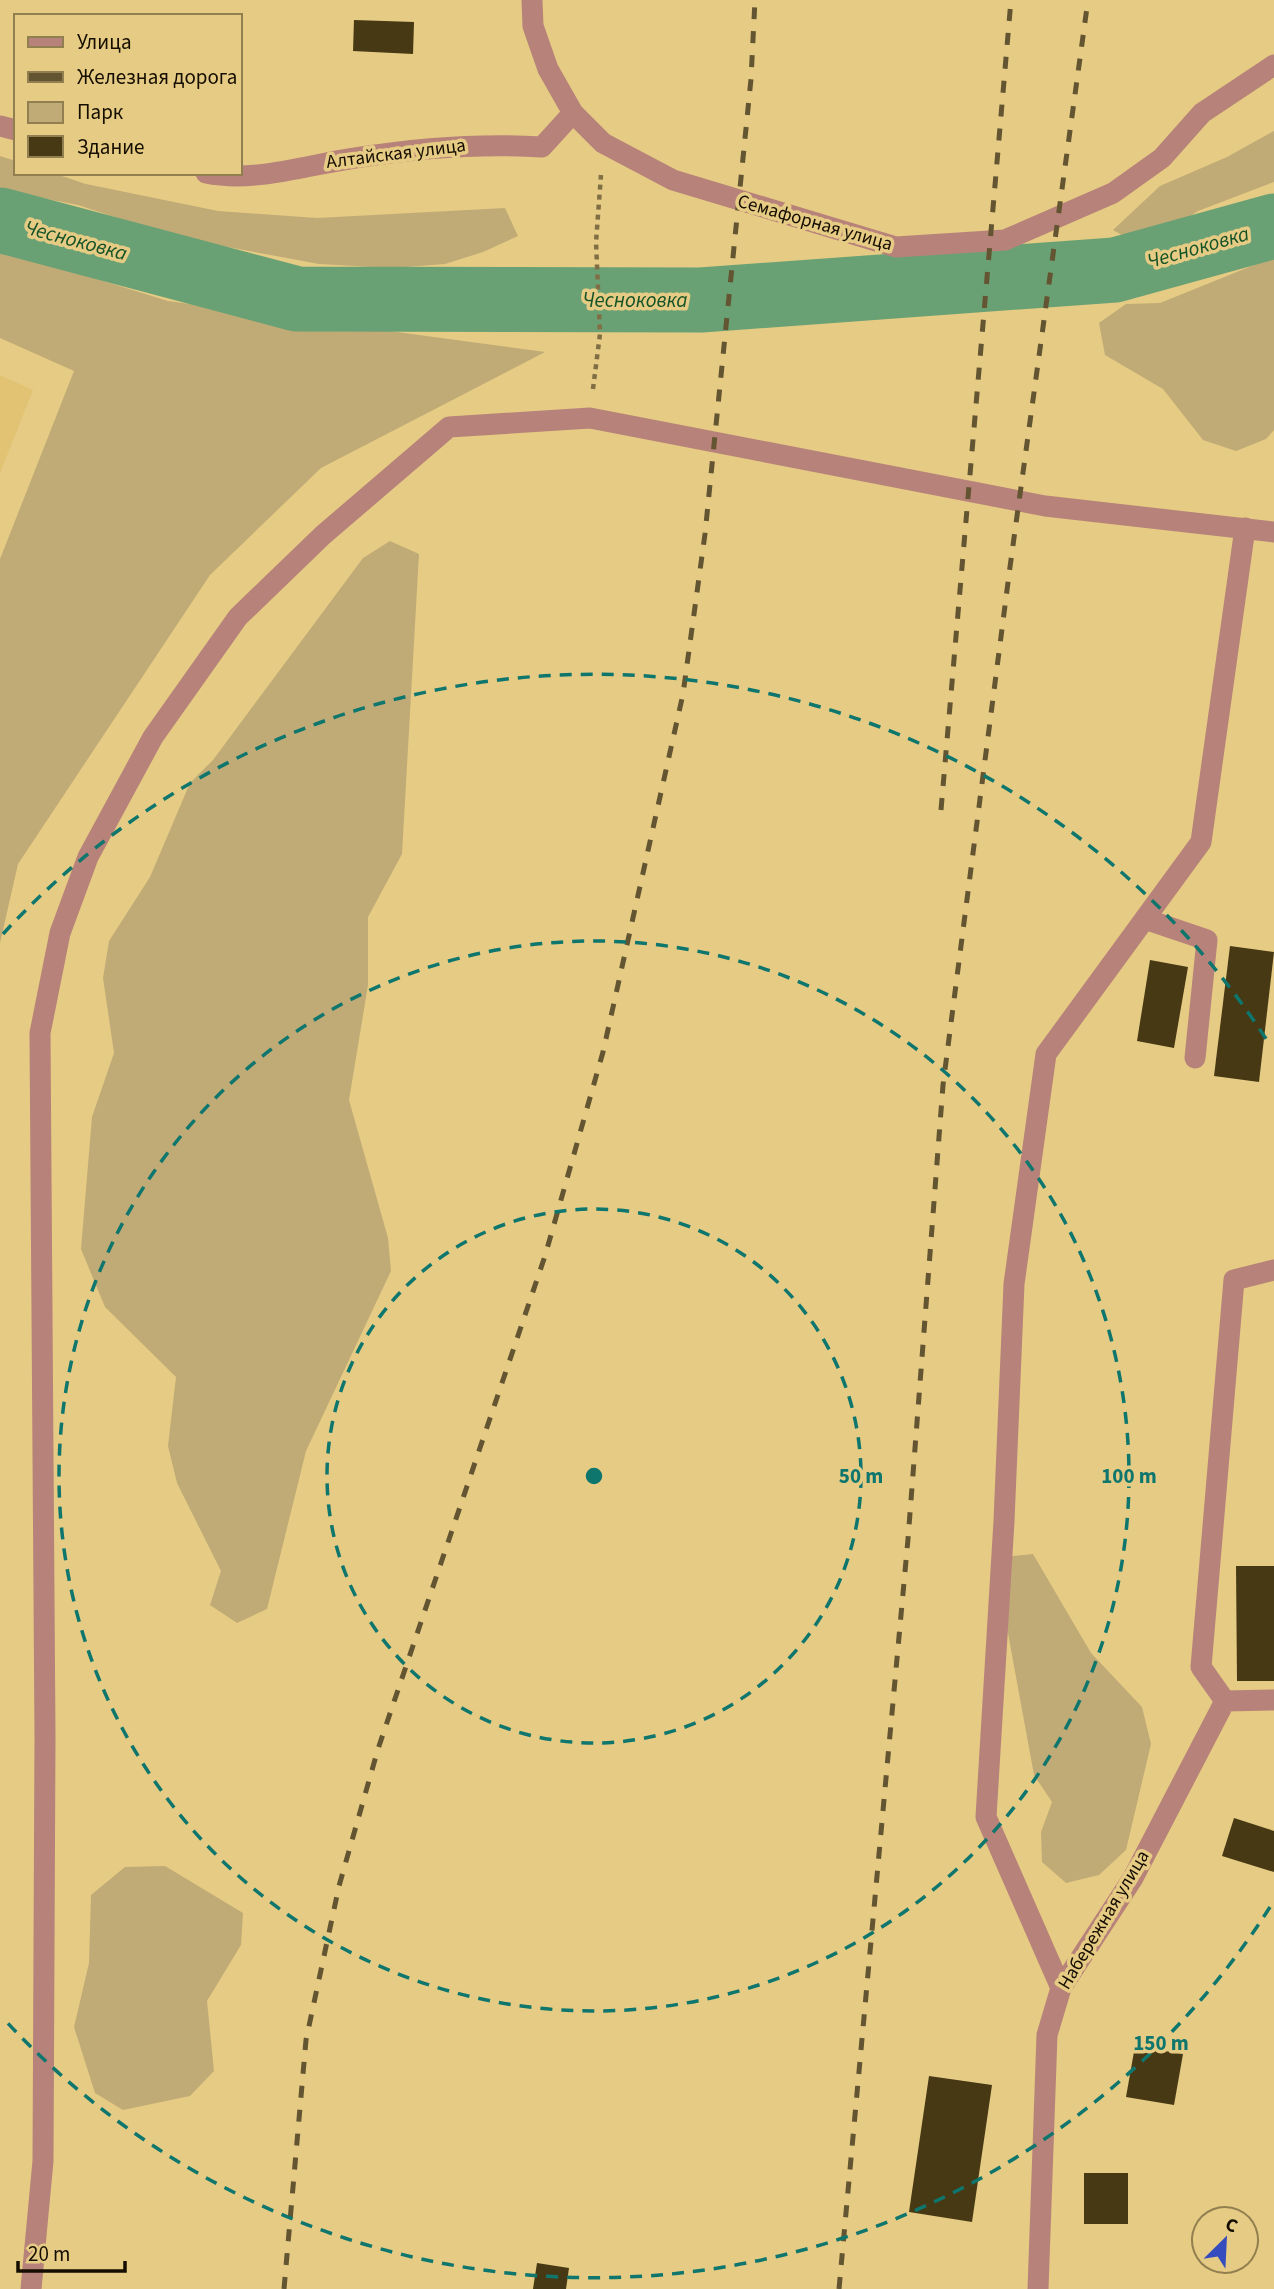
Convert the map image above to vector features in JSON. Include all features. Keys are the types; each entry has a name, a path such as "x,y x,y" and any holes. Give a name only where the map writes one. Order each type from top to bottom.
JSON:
{"street":[{"name":"Семафорная улица","path":"533,0 533,26 548,69 573,113 603,143 673,180 896,247 1005,240 1113,193 1162,158 1202,113 1274,65"},
{"name":"Алтайская улица","path":"216,175 230,178 480,143 542,147 573,113"},
{"path":"31,2289 43,2161 45,1736 40,1032 60,933 88,857 153,737 239,617 324,535 449,427 590,418 1045,506 1274,531"},
{"path":"1060,1988 985,1817 1004,1521 1014,1284 1046,1054 1201,842 1245,528"},
{"path":"1145,919 1207,940 1195,1058"},
{"path":"1274,1270 1234,1280 1201,1667 1225,1701 1274,1700"},
{"name":"Набережная улица","path":"1038,2289 1047,2035 1060,1988 1133,1878 1225,1701"}],"path":[{"path":"590,418 600,334 596,242 603,143"}],"shaded area":[{"path":"0,375 33,390 0,473"}],"green space":[{"path":"1274,131 1274,182 1198,211 1143,247 1113,230 1160,186 1227,157"},
{"path":"0,156 14,160 14,175 59,175 86,184 218,211 317,218 505,208 518,236 483,252 445,264 391,268 319,264 179,238 78,205 0,190"},
{"path":"0,249 168,301 545,352 321,468 210,575 18,864 0,943 0,559 74,371 0,338"},
{"path":"1274,257 1274,430 1266,439 1236,451 1203,440 1163,389 1105,355 1099,323 1126,304 1160,303"},
{"path":"390,541 419,554 402,854 368,917 368,985 349,1100 388,1238 391,1271 306,1451 267,1609 237,1623 210,1605 221,1571 177,1483 168,1446 176,1377 105,1307 81,1249 92,1117 114,1053 103,978 109,941 150,877 190,783 213,760 363,558"},
{"path":"1033,1554 1091,1653 1142,1707 1151,1744 1126,1850 1099,1875 1066,1883 1042,1862 1041,1832 1052,1802 1034,1775 1005,1617 1002,1557"},
{"path":"165,1866 243,1913 241,1945 207,2001 214,2071 190,2096 123,2110 95,2093 74,2027 89,1963 91,1895 125,1867"}],"building":[{"path":"354,20 414,22 413,54 353,51"},
{"path":"1230,946 1274,952 1259,1082 1214,1076"},
{"path":"1150,960 1188,967 1174,1048 1137,1041"},
{"path":"1236,1566 1274,1566 1274,1681 1237,1681"},
{"path":"1234,1818 1274,1831 1274,1872 1222,1856"},
{"path":"1135,2046 1183,2054 1174,2105 1126,2097"},
{"path":"929,2076 992,2085 972,2222 909,2212"},
{"path":"1084,2173 1128,2173 1128,2224 1084,2224"},
{"path":"537,2263 569,2268 566,2289 533,2289"}],"waterway":[{"name":"Чесноковка","path":"0,220 297,299 701,300 1115,270 1274,226"}],"railway":[{"path":"284,2289 306,2040 339,1886 378,1749 545,1256 603,1052 683,694 705,534 751,79 755,0"},
{"path":"941,810 1011,0"},
{"path":"839,2289 908,1539 943,1085 1010,567 1088,0"}]}
